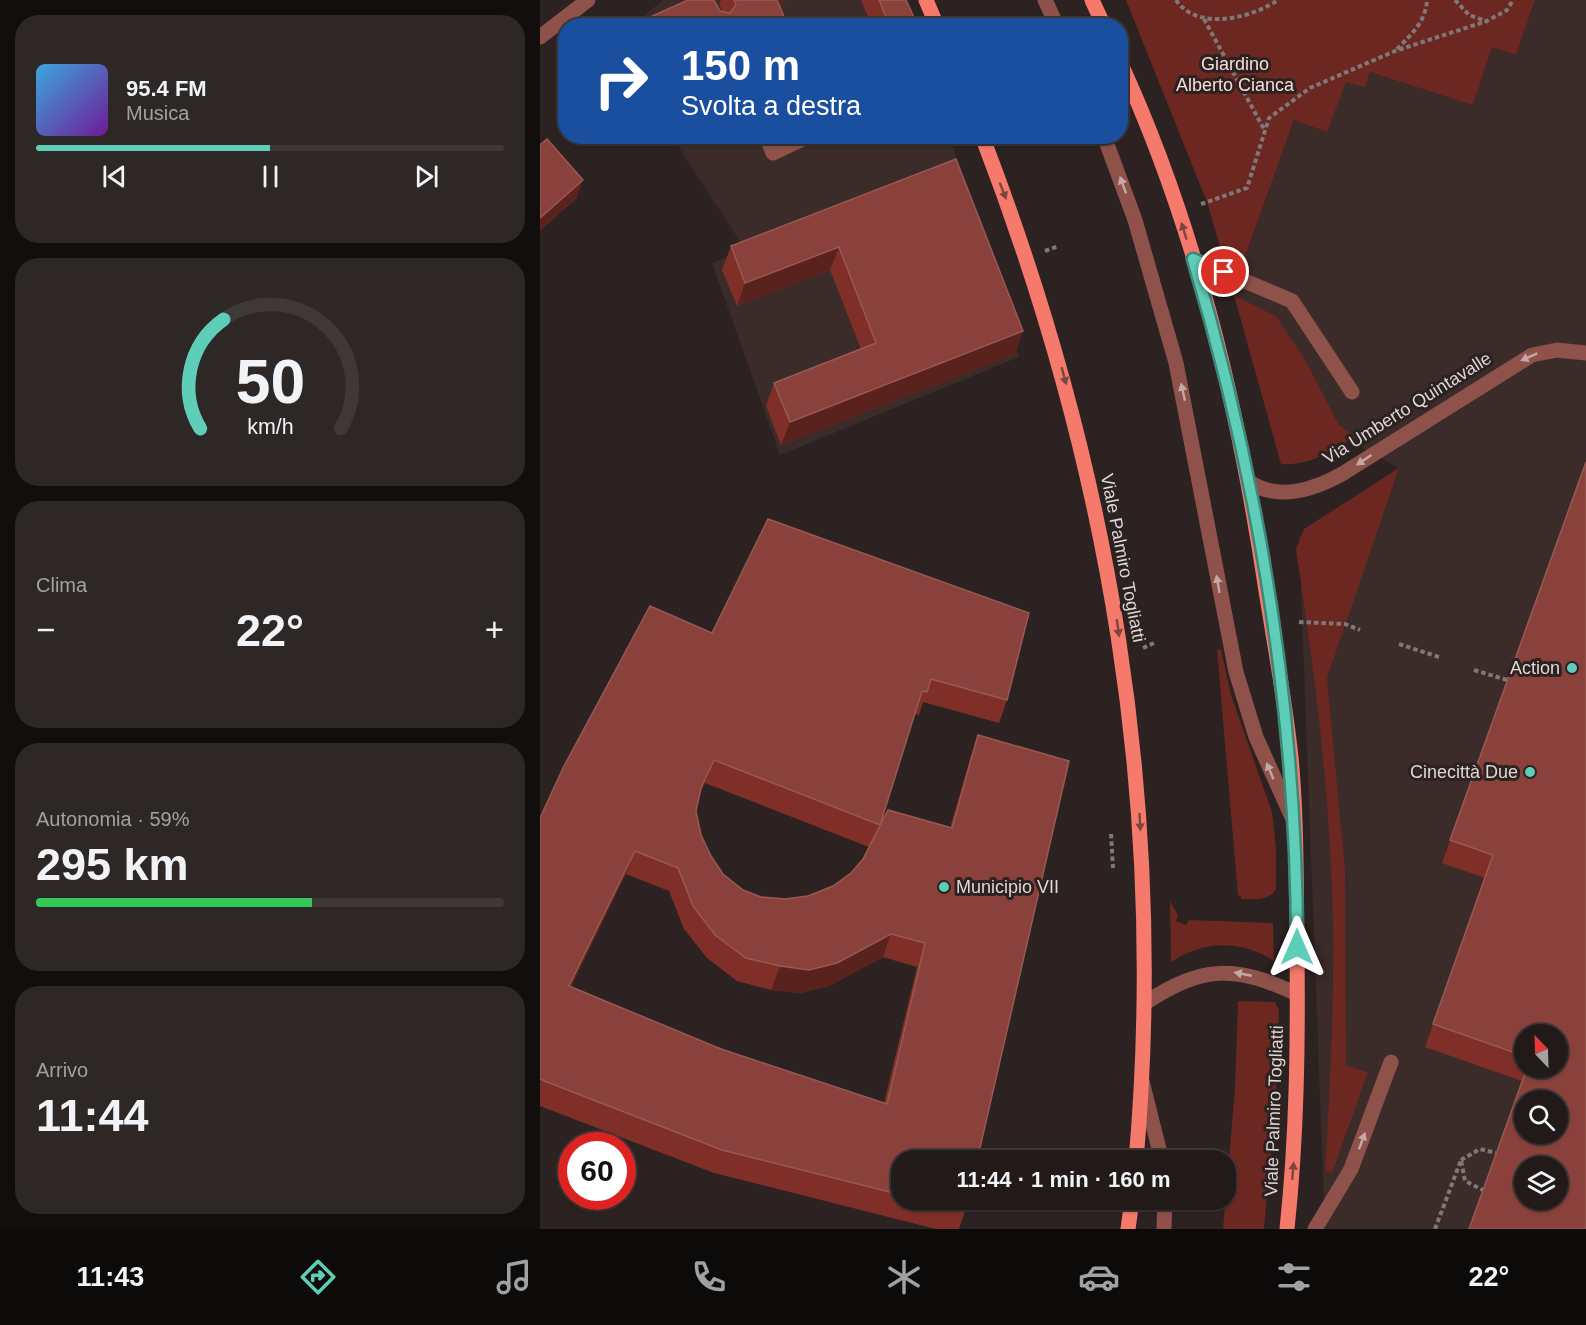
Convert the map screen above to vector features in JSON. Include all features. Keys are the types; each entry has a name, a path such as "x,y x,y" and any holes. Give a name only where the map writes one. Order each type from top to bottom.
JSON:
{"main road":[{"path":"926,0 934,18"},
{"path":"1092,0 1100,18"},
{"name":"Viale Palmiro Togliatti","path":"1128,81 1163,166 1193,259 1227,386 1248,481 1282,686 1295,824 1298,994 1296,1129 1287,1229"},
{"name":"Viale Palmiro Togliatti","path":"985,144 1044,308 1073,412 1104,549 1118,628 1138,795 1145,917 1145,1003 1137,1150"},
{"path":"1128,1229 1131,1210"}],"street":[{"path":"565,18 588,0"},
{"path":"1045,0 1053,18"},
{"path":"540,38 558,24"},
{"path":"769,144 773,153 792,144"},
{"name":"Viale Palmiro Togliatti","path":"1107,144 1135,220 1167,326 1187,410 1227,633 1243,695 1271,774 1295,824"},
{"path":"1193,259 1292,301 1352,392"},
{"name":"Via Umberto Quintavalle","path":"1248,481 1275,493 1313,488 1342,474 1532,355 1557,350 1586,353"},
{"path":"1145,1003 1185,980 1220,971 1259,977 1298,994"},
{"path":"1315,1229 1351,1169 1391,1062"},
{"name":"Viale Palmiro Togliatti","path":"1142,1078 1159,1150"},
{"path":"1164,1229 1165,1210"}],"path":[{"path":"1176,0 1181,7 1204,19 1240,16 1278,0"},
{"path":"1395,51 1415,32 1427,8 1427,0"},
{"path":"1455,0 1469,15 1487,21"},
{"path":"1201,204 1247,188 1269,118 1310,88 1395,51 1487,21 1507,10 1512,0"},
{"path":"1204,19 1265,131"},
{"path":"1042,252 1059,246"},
{"path":"1299,622 1345,624 1360,630"},
{"path":"1142,648 1154,643"},
{"path":"1398,644 1439,657"},
{"path":"1474,670 1507,680"},
{"path":"1111,834 1113,868"},
{"path":"1436,1229 1461,1160 1480,1149 1496,1154"},
{"path":"1461,1160 1466,1181 1483,1190"}],"shaded area":[{"path":"663,0 893,0 901,18 641,18"},
{"path":"1535,0 1586,0 1586,1229 1325,1229 1299,537 1398,468 1356,444 1339,425 1306,361 1276,316 1234,295 1221,250 1243,262 1294,120 1346,81 1369,71 1472,104 1492,46 1516,54"},
{"path":"677,144 952,144 1019,357 780,455 712,263 745,249"}],"green space":[{"name":"Giardino Alberto Cianca","path":"1126,0 1535,0 1516,55 1492,47 1473,105 1370,72 1365,87 1346,82 1327,132 1294,120 1243,262 1221,250 1207,202"},
{"path":"1234,295 1276,316 1306,361 1339,425 1356,437 1311,460 1281,464"},
{"path":"1399,468 1327,678 1345,870 1346,1066 1368,1072 1332,1173 1325,1172 1333,987 1332,879 1316,690 1296,549 1304,529"},
{"path":"1221,649 1231,695 1272,812 1276,848 1276,889 1269,896 1260,899 1241,899 1238,895 1217,650"},
{"path":"1170,901 1178,915 1176,921 1186,925 1189,920 1273,923 1274,961 1249,949 1223,945 1197,950 1171,962"},
{"path":"1238,1001 1275,1002 1279,1010 1276,1095 1264,1229 1223,1229 1225,1210 1236,1210 1236,1150 1230,1150 1235,1089"}],"building":[{"path":"688,0 714,0 720,11 730,13 736,5 734,0 777,0 785,18 648,18"},
{"path":"879,0 906,0 914,18 887,18"},
{"path":"547,139 583,180 540,218 540,145"},
{"path":"956,159 1023,331 790,422 774,383 876,343 839,247 745,283 731,246"},
{"name":"Cinecittà Due","path":"1586,462 1586,1229 1469,1229 1514,1104 1514,1144 1568,1144 1568,1090 1519,1090 1523,1078 1568,1078 1568,1024 1514,1024 1514,1052 1433,1024 1493,855 1450,840"},
{"name":"Municipio VII","path":"768,519 1029,613 1007,700 931,679 927,692 922,691 880,825 714,760 701,788 696,811 701,835 711,856 723,874 743,890 761,897 785,899 808,896 833,886 851,873 863,859 888,810 952,828 978,735 1069,761 980,1150 891,1150 891,1192 722,1150 540,1079 540,818 563,768 650,606 712,633","holes":["635,851 678,868 693,906 715,935 746,958 780,966 809,970 837,963 891,934 925,943 887,1104 721,1049 569,986"]}],"place":[{"name":"Action","path":"1572,668"},
{"name":"Cinecittà Due","path":"1530,772"},
{"name":"Municipio VII","path":"944,887"}],"route":[{"path":"1224,272 1193,259 1230,396 1248,481 1280,675 1291,759 1295,824 1297,947"}]}
